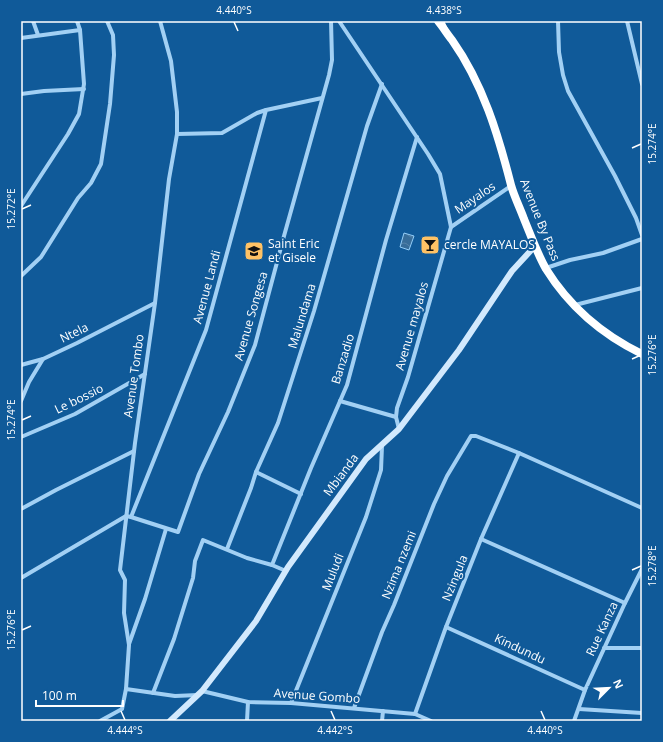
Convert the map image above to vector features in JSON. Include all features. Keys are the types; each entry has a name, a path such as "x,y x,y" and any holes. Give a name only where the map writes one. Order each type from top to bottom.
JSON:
{"highway":[{"name":"Avenue By Pass","path":"438,21 462,54 479,85 496,129 512,186 535,246 546,268 560,289 589,319 627,347 642,354"}],"street":[{"path":"33,21 38,35"},
{"path":"21,206 68,134 79,114 84,89 84,62 80,30 77,21"},
{"path":"21,276 40,257 78,198 91,183 101,164 110,104 114,55 113,35 108,21"},
{"name":"Avenue Tombo","path":"100,721 122,709 126,690 129,645 124,613 125,580 120,570 129,517 134,451 155,303 169,179 177,134 177,112 172,61 160,21"},
{"name":"Avenue Songesa","path":"166,529 178,532 199,474 228,412 255,345 322,98 330,75 332,60 331,21"},
{"path":"339,21 440,174 451,227"},
{"path":"558,21 558,45 563,75 568,91 615,176 636,218 642,235"},
{"path":"627,21 642,84"},
{"path":"21,38 80,30"},
{"name":"Malundama","path":"227,549 256,472 278,423 301,355 367,126 382,84"},
{"path":"21,94 84,89"},
{"path":"177,134 222,133 266,110 322,98"},
{"name":"Avenue Landi","path":"129,517 206,330 266,110"},
{"name":"Banzadio","path":"272,565 300,494 347,385 386,240 417,137"},
{"name":"Mayalos","path":"451,227 512,186"},
{"name":"Avenue mayalos","path":"396,417 451,227"},
{"path":"546,268 570,260 603,253 642,240"},
{"name":"Mbianda","path":"170,721 200,693 256,621 286,571 366,459 399,429 459,350 512,271 535,246"},
{"path":"575,305 642,288"},
{"name":"Ntela","path":"21,365 44,358 77,343 155,303"},
{"path":"21,401 29,382 44,358"},
{"name":"Le bossio","path":"21,437 91,405 145,374"},
{"path":"340,401 396,417 399,429"},
{"name":"Nzima nzemi","path":"354,708 382,632 434,504 465,444 469,438 473,436 519,453"},
{"name":"Muludi","path":"290,703 366,517 381,470 382,446"},
{"path":"21,509 134,451"},
{"path":"519,453 642,508"},
{"name":"Nzingula","path":"415,714 446,627 481,539 519,453"},
{"path":"256,472 300,494"},
{"path":"21,578 129,517 166,529 145,599 129,645"},
{"path":"481,539 625,603"},
{"path":"153,693 174,639 193,578 195,561 203,540 247,558 272,565 286,571"},
{"name":"Rue Kanza","path":"574,721 585,690 642,570"},
{"name":"Kindundu","path":"446,627 585,690"},
{"path":"604,648 642,648"},
{"name":"Avenue Gombo","path":"126,690 175,696 200,693 248,702 290,703 415,714 431,721"},
{"path":"247,721 248,702"},
{"path":"579,709 642,714"},
{"path":"382,721 383,711"}],"water":[{"path":"404,233 414,236 409,250 400,247"}],"place":[{"name":"cercle MAYALOS","path":"430,245"},
{"name":"Saint Eric et Gisele","path":"254,251"}]}
